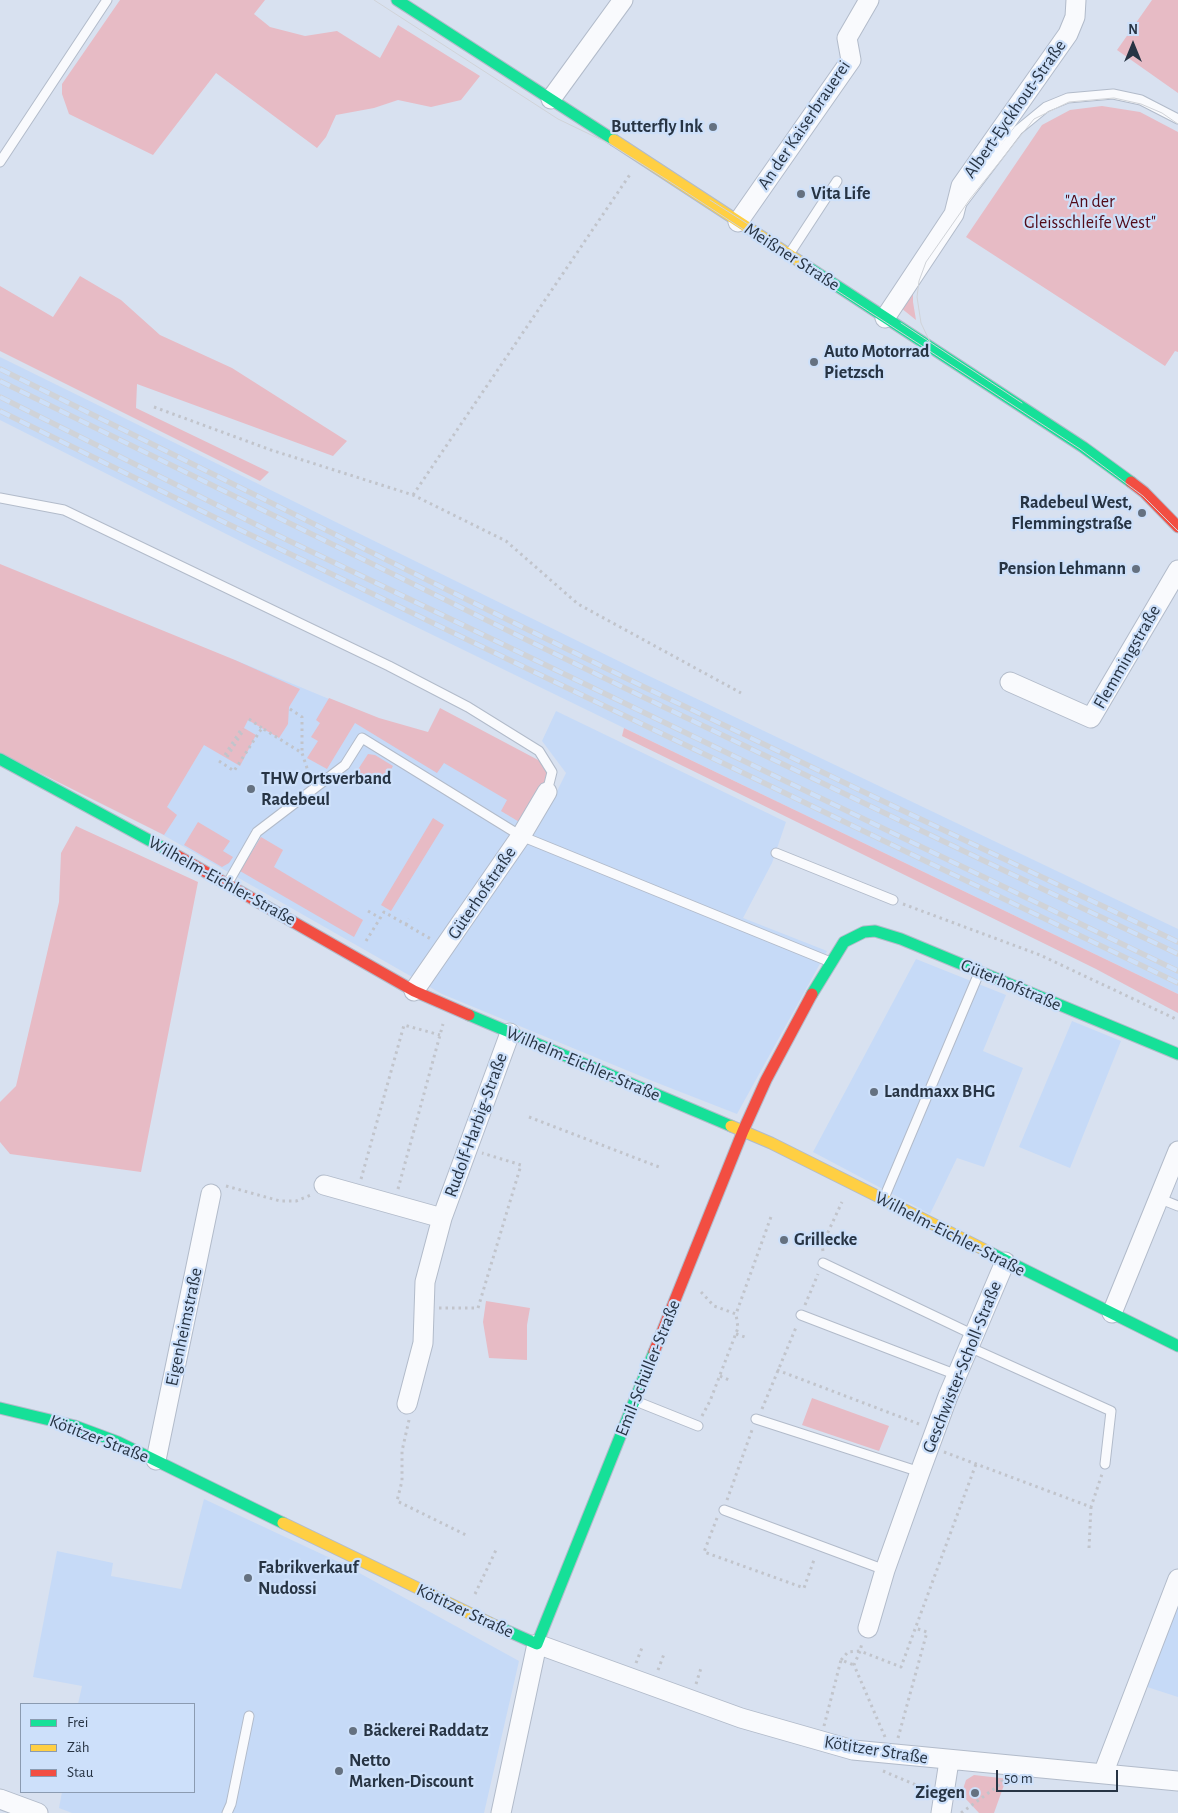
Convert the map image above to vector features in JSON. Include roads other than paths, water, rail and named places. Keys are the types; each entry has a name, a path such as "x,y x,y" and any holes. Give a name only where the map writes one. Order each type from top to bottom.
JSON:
{"street":[{"name":"Meißner Straße","path":"397,0 1114,468 1144,492 1178,527"},
{"path":"551,99 623,0"},
{"name":"An der Kaiserbrauerei","path":"738,222 851,60 847,38 869,0"},
{"name":"Albert-Eyckhout-Straße","path":"885,318 954,214 961,186 1068,34 1076,17 1076,0"},
{"name":"Flemmingstraße","path":"1010,682 1091,718 1178,570"},
{"name":"Wilhelm-Eichler-Straße","path":"0,759 228,883 414,991 743,1131 791,1158 1178,1346"},
{"name":"Güterhofstraße","path":"414,991 521,836 547,792"},
{"name":"Güterhofstraße","path":"844,942 853,936 875,931 901,938 1178,1054"},
{"name":"Emil-Schüller-Straße","path":"501,1813 537,1644 743,1131 766,1080 830,962 844,942"},
{"name":"Rudolf-Harbig-Straße","path":"407,1404 423,1343 425,1282 442,1218 510,1033"},
{"path":"1112,1313 1178,1151"},
{"name":"Rudolf-Harbig-Straße","path":"324,1185 442,1218"},
{"name":"Eigenheimstraße","path":"156,1460 219,1190"},
{"name":"Geschwister-Scholl-Straße","path":"868,1628 885,1570 920,1472 957,1375 1005,1262"},
{"name":"Kötitzer Straße","path":"0,1408 75,1426 118,1442 466,1613 537,1644 741,1718 819,1742 853,1750 887,1763 949,1761 1178,1781"},
{"path":"1103,1774 1178,1579"},
{"path":"946,1806 949,1761"},
{"path":"0,1799 38,1813"}],"lane":[{"path":"0,162 107,0"},
{"path":"954,214 1018,130 1031,117 1068,98 1113,94 1141,100 1178,119"},
{"path":"789,255 836,182"},
{"path":"0,498 64,510 389,666 468,707 540,751 552,772 547,792"},
{"path":"228,883 257,832 345,765 362,738 521,836 830,962"},
{"path":"776,853 893,900"},
{"path":"882,1201 980,971"},
{"path":"1158,1198 1178,1206"},
{"path":"823,1263 1111,1411 1105,1464"},
{"path":"801,1315 957,1375"},
{"path":"635,1401 698,1426"},
{"name":"Geschwister-Scholl-Straße","path":"756,1419 920,1472"},
{"path":"724,1510 885,1570"},
{"path":"227,1813 231,1804 250,1716"}],"tram line":[{"path":"374,0 558,119 610,144 675,185 1080,449 1143,496 1178,531"},
{"path":"930,342 921,323 917,297 919,281 926,262 970,199 1034,119 1069,102 1114,98 1141,104 1162,113 1178,124"},
{"path":"710,200 798,256"},
{"path":"901,323 1022,403"}],"railway":[{"path":"0,369 644,687 1178,942"},
{"path":"0,381 639,695 1178,954"},
{"path":"0,397 277,535 1178,971"},
{"path":"0,411 228,524 1178,983"}],"place":[{"name":"Butterfly Ink","path":"713,127"},
{"name":"Vita Life","path":"801,194"},
{"name":"Auto Motorrad Pietzsch","path":"814,362"},
{"name":"Radebeul West, Flemmingstraße","path":"1142,513"},
{"name":"Pension Lehmann","path":"1136,569"},
{"name":"THW Ortsverband Radebeul","path":"251,789"},
{"name":"Landmaxx BHG","path":"874,1092"},
{"name":"Grillecke","path":"784,1240"},
{"name":"Fabrikverkauf Nudossi","path":"248,1578"},
{"name":"Bäckerei Raddatz","path":"353,1731"},
{"name":"Netto Marken-Discount","path":"339,1771"},
{"name":"Ziegen","path":"975,1793"}],"park label":[{"name":"\"An der Gleisschleife West\"","path":"1090,212"}]}
